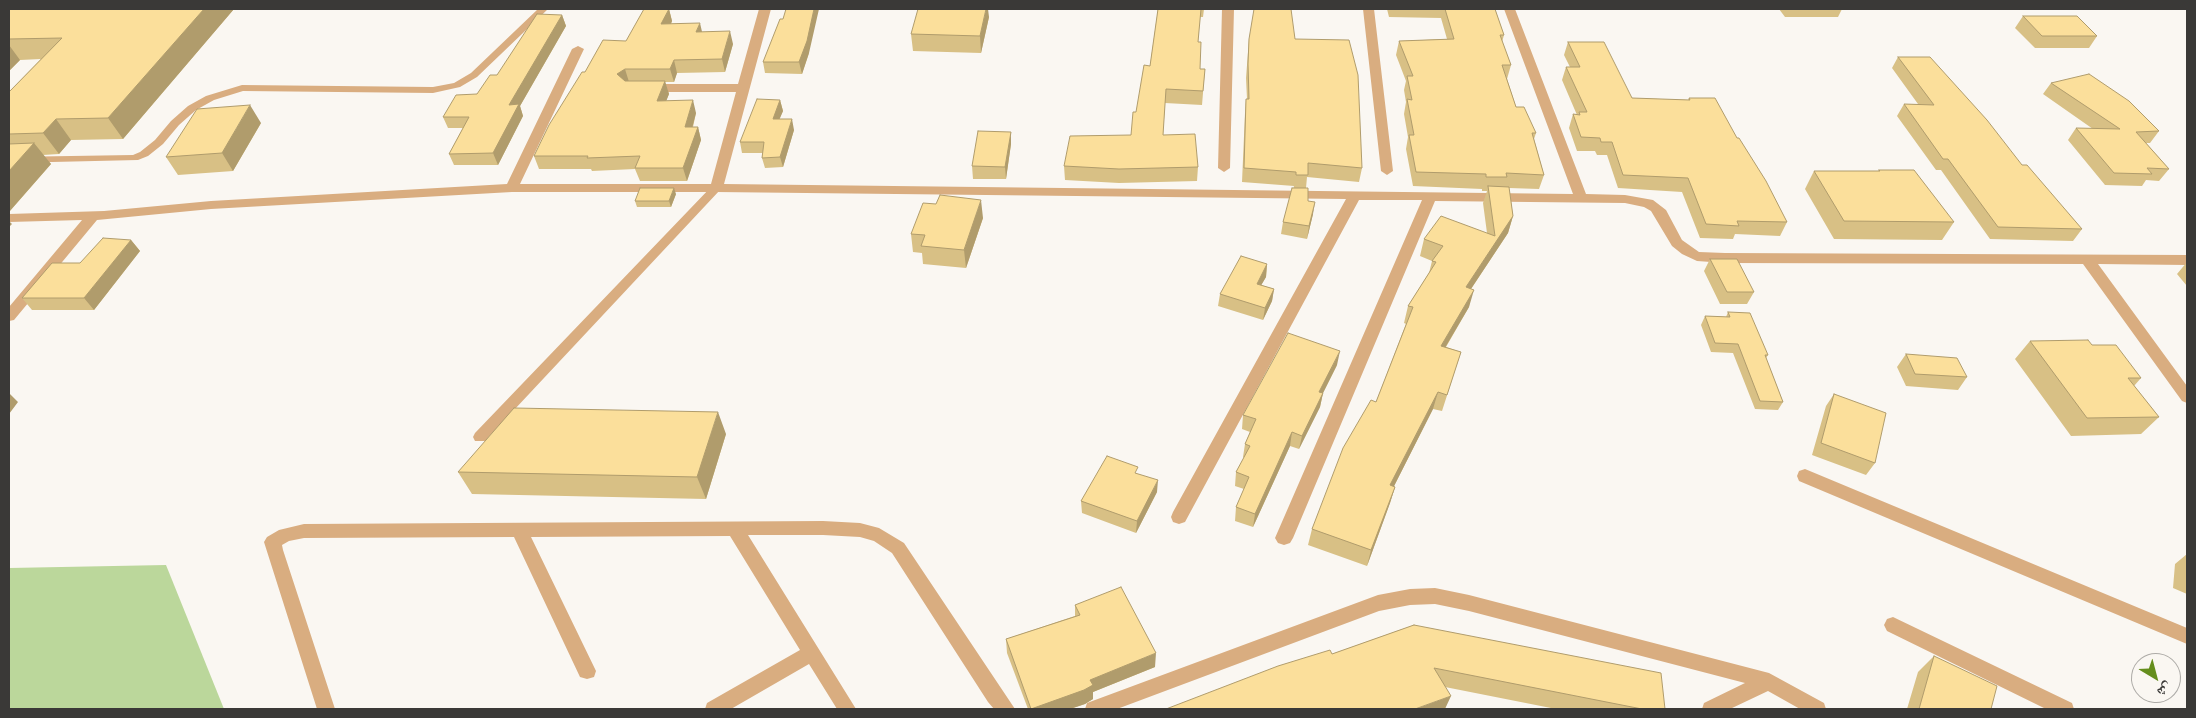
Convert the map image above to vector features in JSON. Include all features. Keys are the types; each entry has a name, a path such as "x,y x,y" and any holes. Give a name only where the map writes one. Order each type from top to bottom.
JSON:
{"street":[{"path":"716,188 765,9"},
{"path":"1224,168 1228,9"},
{"path":"1368,9 1387,171"},
{"path":"1510,9 1581,198"},
{"path":"512,188 578,48"},
{"path":"638,88 744,88"},
{"path":"9,218 93,216 211,205 512,188 716,188 1581,198 1625,199 1648,203 1656,208 1677,243 1687,251 1698,256 1725,258 2187,260"},
{"path":"1179,516 1355,195"},
{"path":"1284,538 1430,196"},
{"path":"9,316 93,216"},
{"path":"2087,259 2187,398"},
{"path":"1805,476 2187,636"},
{"path":"326,709 274,550 273,542 285,535 304,531 823,528 860,530 879,535 898,548 989,688 1006,709"},
{"path":"735,529 846,709"},
{"path":"519,530 587,671"},
{"path":"1094,709 1378,603 1410,597 1435,596 1769,681 1817,709"},
{"path":"1893,625 2065,709"},
{"path":"714,709 812,653"},
{"path":"1711,709 1769,681"}],"lane":[{"path":"9,160 134,158 144,154 159,142 175,123 192,108 210,98 242,88 433,90 457,85 474,75 543,9"},
{"path":"480,436 716,188"}],"green space":[{"path":"166,565 224,709 9,709 9,568"}],"building":[{"path":"9,9 204,9 108,118 56,119 43,133 9,134 9,92 62,38 9,39"},
{"path":"644,9 669,9 661,24 700,23 696,32 730,31 722,59 674,60 670,69 625,69 617,74 625,81 665,81 657,101 693,100 685,127 698,127 683,168 635,168 640,156 587,158 588,156 534,156 549,125 582,72 585,72 603,40 626,41"},
{"path":"786,9 814,9 807,41 799,62 763,62 780,19 783,19"},
{"path":"918,9 986,9 980,36 911,34"},
{"path":"1158,9 1201,9 1198,42 1201,42 1200,69 1205,69 1203,91 1166,89 1163,135 1195,134 1198,167 1119,169 1064,166 1070,136 1131,135 1133,112 1136,112 1144,65 1150,66"},
{"path":"1254,9 1291,9 1295,39 1349,40 1358,75 1362,168 1308,163 1308,175 1296,175 1296,172 1244,168 1246,99 1249,99 1249,39"},
{"path":"1445,9 1495,9 1504,35 1500,35 1511,65 1502,65 1516,107 1524,107 1536,133 1532,133 1544,175 1506,173 1507,177 1486,177 1486,174 1416,172 1409,135 1414,135 1407,99 1412,100 1407,76 1413,76 1399,41 1454,39"},
{"path":"537,14 562,15 509,105 519,104 493,153 449,154 469,117 443,117 456,95 477,94 490,75 497,75"},
{"path":"2023,16 2077,16 2097,36 2042,36"},
{"path":"1568,42 1604,42 1632,98 1690,100 1689,98 1715,98 1737,138 1739,138 1766,181 1787,222 1737,221 1739,226 1706,224 1688,178 1623,175 1612,142 1601,142 1600,138 1581,137 1573,114 1580,115 1579,112 1587,112 1566,67 1580,67"},
{"path":"1898,57 1930,57 1987,120 2022,165 2027,165 2082,229 1998,227 1948,159 1943,159 1904,104 1934,105"},
{"path":"2089,74 2129,101 2159,131 2136,132 2169,169 2147,168 2152,174 2114,173 2076,128 2120,129 2051,83"},
{"path":"757,99 780,100 773,119 792,119 780,157 762,158 764,142 740,142"},
{"path":"250,105 222,153 166,157 197,109"},
{"path":"978,131 1011,132 1005,167 972,166"},
{"path":"34,143 9,171 9,144"},
{"path":"1914,170 1954,222 1844,221 1814,171"},
{"path":"1488,186 1509,187 1513,216 1466,287 1474,290 1441,346 1461,352 1447,395 1438,392 1390,485 1395,487 1371,550 1312,529 1343,448 1371,400 1376,402 1413,307 1408,306 1436,262 1432,261 1443,246 1424,239 1441,216 1495,236"},
{"path":"640,188 674,188 669,201 635,201"},
{"path":"1292,188 1308,188 1308,201 1315,202 1309,226 1283,222"},
{"path":"940,195 981,200 964,250 921,246 925,235 911,234 923,203 936,204"},
{"path":"103,238 131,240 84,298 22,298 52,263 80,263"},
{"path":"1241,256 1267,264 1257,284 1274,289 1265,308 1220,294"},
{"path":"1710,259 1737,259 1754,292 1727,292"},
{"path":"1728,312 1750,313 1768,355 1765,355 1783,402 1760,401 1738,344 1715,343 1705,316 1730,317"},
{"path":"1288,333 1340,351 1319,392 1323,393 1302,436 1292,432 1255,514 1236,507 1249,477 1236,472 1250,446 1245,444 1256,419 1243,415"},
{"path":"2088,340 2092,345 2116,345 2141,378 2128,378 2159,417 2087,418 2030,341"},
{"path":"1906,354 1957,358 1967,377 1915,374"},
{"path":"1834,394 1886,413 1875,463 1821,443"},
{"path":"514,408 718,412 697,477 458,472"},
{"path":"1107,456 1138,467 1135,473 1158,480 1137,521 1081,501"},
{"path":"1121,587 1156,653 1090,680 1093,685 1084,690 1031,709 1006,639 1080,615 1075,605"},
{"path":"1414,625 1661,673 1665,709 1642,709 1434,668 1451,696 1415,709 1166,709 1278,666 1330,650 1332,654"},
{"path":"1934,656 1997,686 1991,709 1919,709"}]}
